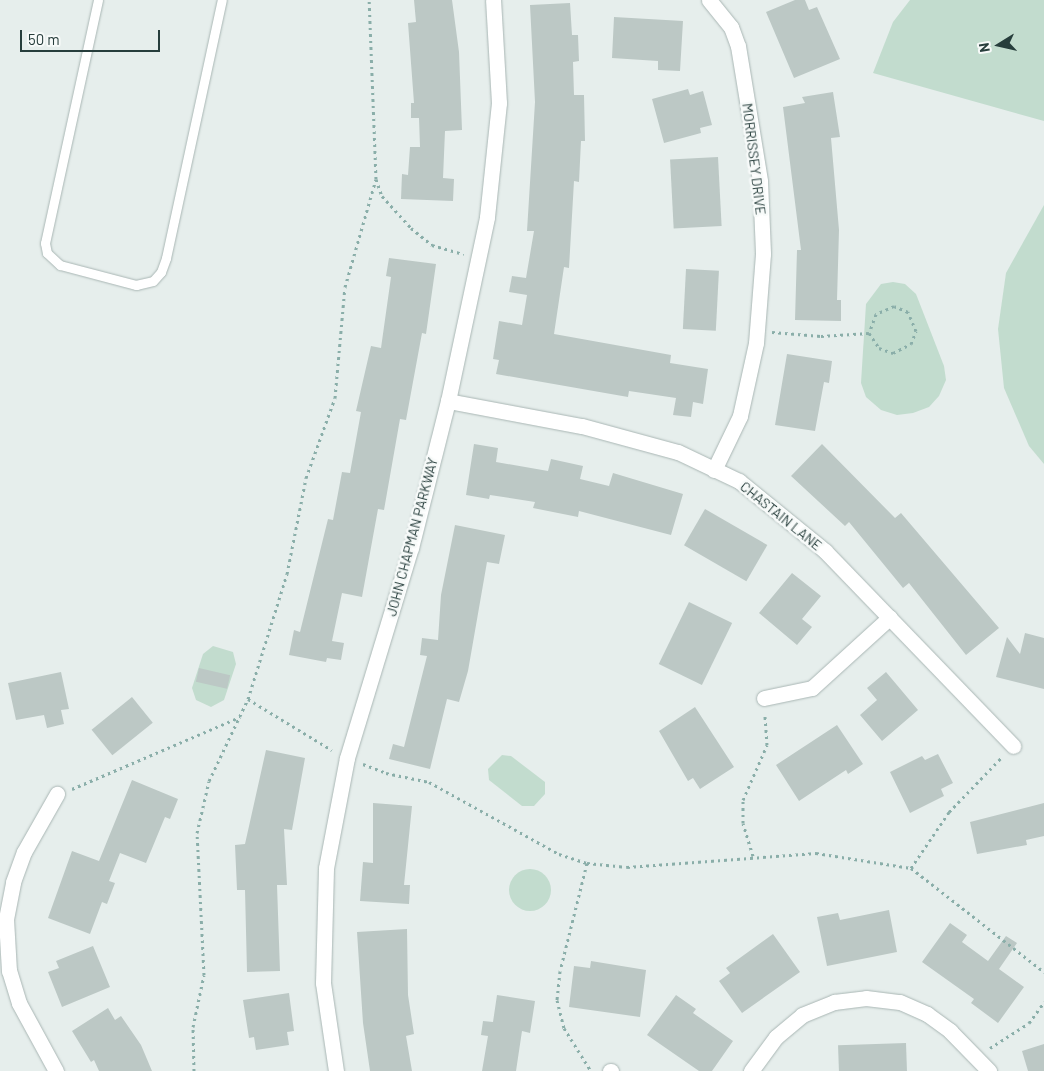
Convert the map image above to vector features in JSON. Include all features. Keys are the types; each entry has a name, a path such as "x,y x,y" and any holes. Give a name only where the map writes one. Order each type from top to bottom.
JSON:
{"street":[{"name":"JOHN CHAPMAN PARKWAY","path":"336,1071 323,983 322,938 326,868 348,758 411,548 448,401 478,258 494,172 499,103 493,0"},
{"name":"MORRISSEY DRIVE","path":"714,470 740,416 757,329 763,254 760,181 738,46 732,26 716,2"},
{"name":"CHASTAIN LANE","path":"448,401 582,426 678,452 739,481 825,551 1013,746"},
{"path":"764,698 812,688 890,617"},
{"path":"56,1071 19,1003 9,971 6,919 13,882 24,852 57,794"},
{"path":"751,1071 776,1037 802,1015 834,1002 866,998 900,1002 927,1014 976,1055 989,1071"}],"lane":[{"path":"98,0 45,243 47,253 60,265 136,285 153,281 161,272 166,258 222,0"}],"path":[{"path":"369,0 376,179 382,196 411,228 432,246 478,258"},
{"path":"194,1071 193,1027 204,975 197,833 209,781 248,699 284,584 306,478 335,398 345,287 376,179"},
{"path":"894,306 908,312 916,331 911,344 893,352 879,348 869,333 876,314 894,306"},
{"path":"757,329 802,336 869,333"},
{"path":"753,856 742,813 746,788 767,745 764,698"},
{"path":"248,699 263,711 348,758 386,773 429,782 559,854 587,863 627,867 753,856 836,854 911,868 1044,972"},
{"path":"57,794 240,717"},
{"path":"911,868 949,812 1013,746"},
{"path":"587,863 560,971 557,1000 564,1028 592,1071"},
{"path":"976,1055 1028,1023 1044,1002"}],"green space":[{"path":"910,0 1044,0 1044,121 873,73 893,22"},
{"path":"1044,205 1044,464 1029,446 1004,388 998,329 1006,273"},
{"path":"893,282 905,284 916,294 944,366 946,380 939,396 929,407 913,413 897,415 881,410 866,397 861,383 866,304 881,284"},
{"path":"213,646 233,652 236,664 224,700 211,707 196,700 192,688 203,654"},
{"path":"502,755 511,756 545,782 545,794 534,806 522,806 489,780 488,769"},
{"path":"526,869 534,869 545,875 551,890 545,905 534,911 526,911 515,905 509,894 509,886 515,875"}],"building":[{"path":"414,0 452,0 459,52 462,130 445,131 443,178 454,179 453,201 401,199 402,174 408,175 410,147 420,147 419,118 411,118 411,103 414,103 408,23 416,22"},
{"path":"795,0 805,0 809,10 817,7 840,59 794,78 766,12"},
{"path":"570,3 572,35 578,35 579,61 573,62 574,95 584,95 585,141 581,141 579,182 574,181 569,268 564,267 554,334 671,355 670,363 708,369 703,404 693,402 691,417 673,415 676,398 629,391 628,397 496,374 499,360 493,359 499,321 522,325 527,295 509,292 512,276 526,278 534,231 527,231 535,102 530,5"},
{"path":"614,17 683,21 680,71 658,70 658,61 612,58"},
{"path":"688,89 690,95 703,91 712,125 700,128 701,133 664,143 652,99"},
{"path":"833,92 840,137 831,138 839,230 837,300 841,300 841,321 795,320 797,250 801,250 783,107 805,103 802,97"},
{"path":"718,157 722,226 674,228 670,160"},
{"path":"389,258 436,264 426,334 422,333 406,420 400,419 384,510 378,509 362,597 342,593 332,641 344,643 341,660 327,658 326,662 289,655 294,630 300,632 328,519 333,520 342,472 350,473 361,412 356,411 371,346 381,348 391,277 386,276"},
{"path":"686,269 719,271 716,331 683,329"},
{"path":"787,354 832,361 829,383 824,382 815,431 775,425"},
{"path":"474,444 498,448 496,462 548,471 551,459 583,466 580,479 609,486 613,473 683,494 671,535 579,511 578,517 533,508 535,502 490,495 489,499 466,495"},
{"path":"822,444 895,518 901,513 999,628 966,655 909,583 903,588 849,522 845,526 791,476"},
{"path":"705,509 767,545 746,581 684,545"},
{"path":"455,525 505,535 499,564 487,562 468,671 459,702 447,699 430,769 389,759 393,744 404,747 427,656 420,655 422,638 438,640 441,595"},
{"path":"792,573 821,596 802,619 812,627 797,645 759,613"},
{"path":"689,602 732,623 702,685 659,664"},
{"path":"1025,633 1044,638 1044,689 996,677 1007,637 1020,654"},
{"path":"199,668 230,675 227,689 196,682"},
{"path":"61,672 69,709 61,710 64,724 47,728 44,715 16,720 8,683"},
{"path":"886,672 918,710 882,741 860,715 877,700 867,688"},
{"path":"132,697 153,723 112,755 92,730"},
{"path":"695,707 734,767 700,789 693,778 688,781 659,731"},
{"path":"837,725 863,764 848,774 846,770 799,801 776,765"},
{"path":"266,750 305,758 292,830 284,829 287,885 277,885 280,971 247,972 245,890 237,890 235,845 245,844"},
{"path":"938,754 953,783 941,789 944,796 910,813 890,772 922,756 925,760"},
{"path":"132,780 178,799 170,819 165,817 146,863 120,853 109,881 115,883 107,904 102,902 90,934 48,918 72,851 99,861"},
{"path":"373,803 412,806 404,885 410,885 409,904 360,901 363,862 373,863"},
{"path":"1044,803 1044,836 1026,840 1027,845 977,854 970,822"},
{"path":"889,910 897,952 827,966 817,917 838,913 840,920"},
{"path":"950,923 967,935 962,942 988,961 1006,936 1017,943 999,969 1024,987 998,1023 971,1003 974,999 922,962"},
{"path":"407,929 408,995 414,1034 406,1036 412,1071 370,1071 363,1023 357,932"},
{"path":"773,934 800,972 742,1013 719,981 730,973 726,968"},
{"path":"93,946 110,987 62,1007 48,972 59,968 56,961"},
{"path":"591,961 646,970 640,1017 569,1007 574,966 590,968"},
{"path":"289,993 294,1031 287,1032 289,1045 256,1050 254,1037 249,1038 243,1000"},
{"path":"497,995 535,1001 530,1033 522,1031 516,1071 482,1071 488,1036 481,1035 483,1021 493,1022"},
{"path":"676,995 696,1009 693,1013 733,1041 712,1071 699,1071 647,1035"},
{"path":"108,1008 115,1020 121,1016 141,1045 152,1071 99,1071 94,1060 91,1062 72,1031"},
{"path":"906,1043 907,1071 839,1071 838,1045"},
{"path":"1044,1044 1044,1071 1028,1071 1022,1051"}]}
